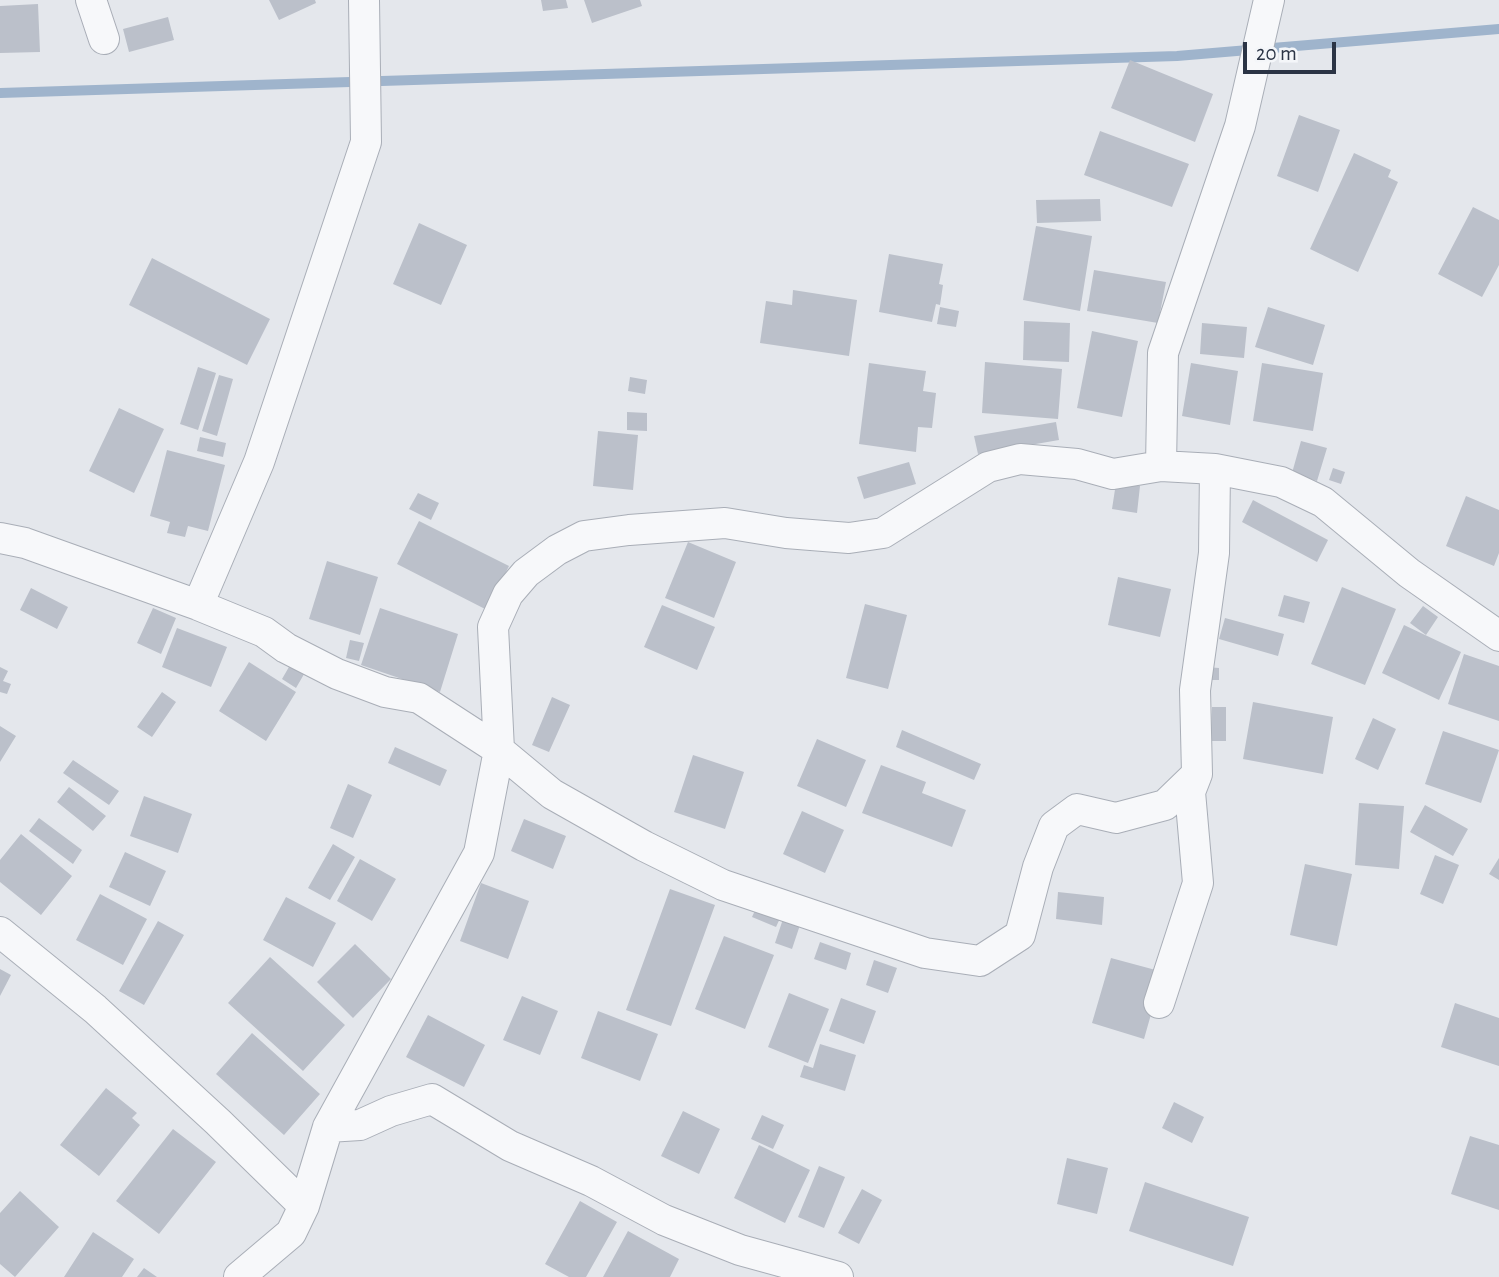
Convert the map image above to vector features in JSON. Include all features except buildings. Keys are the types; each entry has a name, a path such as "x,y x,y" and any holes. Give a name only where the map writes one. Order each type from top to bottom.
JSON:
{"street":[{"path":"92,0 104,39"},
{"path":"198,605 259,462 366,142 364,0"},
{"path":"1161,466 1163,353 1240,126 1269,0"},
{"path":"239,1277 291,1233 304,1206 328,1128 479,853 499,750 493,627 508,594 526,573 556,550 584,536 725,523 786,533 849,538 883,533 988,467 1020,459 1077,464 1113,474 1161,466 1215,469 1282,482 1323,502 1409,573 1499,636"},
{"path":"1159,1003 1198,883 1190,792 1198,774 1195,690 1214,553 1215,469"},
{"path":"0,538 25,543 198,605 264,632 286,648 337,674 385,692 419,698 499,750 552,794 644,846 723,885 926,953 980,961 1020,935 1038,867 1054,826 1077,808 1115,818 1165,805 1198,774"},
{"path":"0,932 95,1009 134,1048 218,1122 304,1206"},
{"path":"328,1128 360,1125 391,1111 432,1099 510,1146 591,1181 664,1220 740,1250 838,1277"}],"waterway":[{"path":"0,93 1177,56 1499,29"}]}
